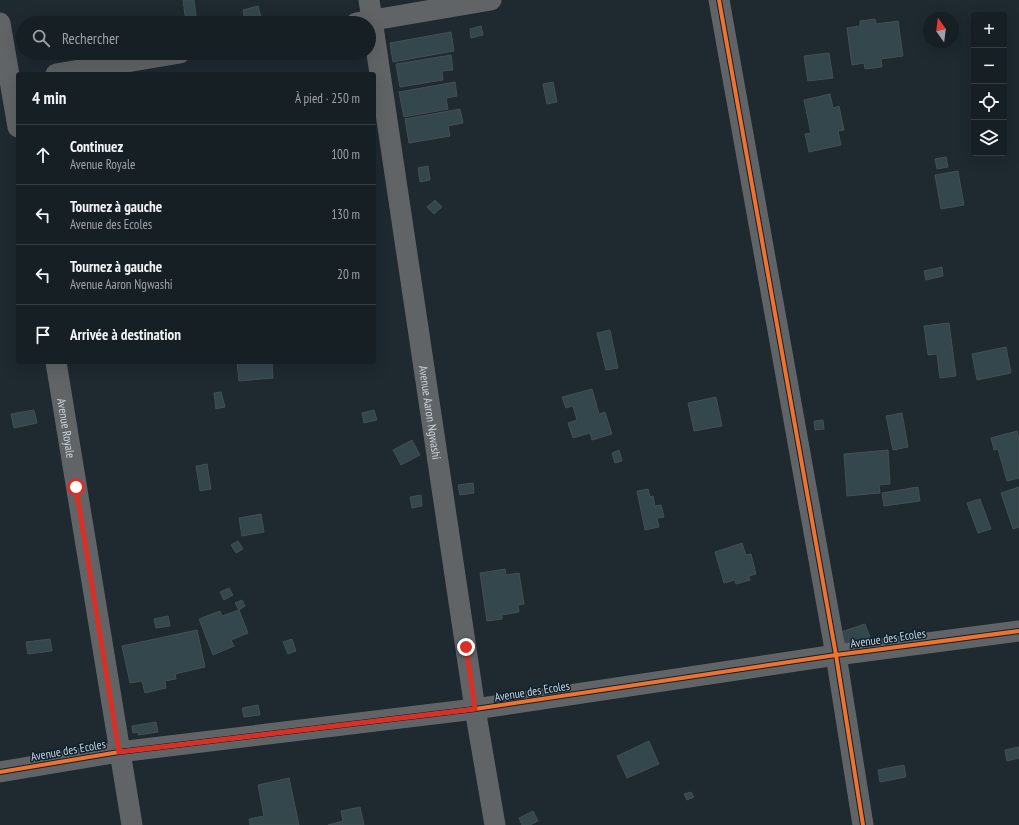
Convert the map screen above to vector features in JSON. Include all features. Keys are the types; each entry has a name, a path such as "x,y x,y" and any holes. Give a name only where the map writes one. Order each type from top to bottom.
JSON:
{"street":[{"name":"Avenue Aaron Ngwashi","path":"365,16 369,0"},
{"path":"376,20 491,0"},
{"path":"719,0 836,655 863,825"},
{"path":"0,23 16,115"},
{"path":"68,72 139,60"},
{"name":"Avenue Aaron Ngwashi","path":"370,60 372,72"},
{"name":"Avenue Aaron Ngwashi","path":"376,96 495,825"},
{"name":"Avenue Royale","path":"56,364 132,825"},
{"name":"Avenue des Ecoles","path":"0,772 119,752 475,709 836,655 1019,631"}],"building":[{"path":"183,0 194,0 196,16 185,16"},
{"path":"258,6 261,16 244,16 243,10"},
{"path":"875,19 876,24 898,21 903,56 881,59 882,67 865,69 864,63 852,65 847,28 860,26 860,21"},
{"path":"481,26 483,35 471,38 470,29"},
{"path":"451,32 454,51 393,62 390,43"},
{"path":"829,53 833,78 808,81 804,56"},
{"path":"451,55 453,70 442,71 443,80 400,87 396,64"},
{"path":"455,82 457,96 446,98 448,109 404,117 399,92"},
{"path":"553,82 557,102 547,104 543,84"},
{"path":"830,94 833,108 839,106 844,130 838,131 841,145 809,152 805,134 811,133 804,100"},
{"path":"460,109 463,123 448,126 450,136 409,143 405,119"},
{"path":"946,157 948,167 937,169 935,159"},
{"path":"428,166 430,180 420,182 418,168"},
{"path":"958,171 964,205 941,209 935,175"},
{"path":"435,200 442,207 434,214 427,207"},
{"path":"942,267 943,276 926,280 924,271"},
{"path":"949,323 956,376 940,378 937,354 928,355 924,326"},
{"path":"610,330 618,368 606,370 597,333"},
{"path":"1006,347 1011,373 977,380 972,354"},
{"path":"237,364 272,364 273,378 239,381"},
{"path":"592,389 599,414 605,412 612,434 592,440 590,433 573,438 568,423 577,420 573,406 566,408 562,397"},
{"path":"221,392 225,407 216,409 214,393"},
{"path":"716,397 722,426 694,431 688,403"},
{"path":"34,410 37,423 14,428 11,414"},
{"path":"374,410 377,420 364,423 362,413"},
{"path":"902,413 908,447 893,450 886,416"},
{"path":"823,420 824,429 815,430 814,421"},
{"path":"1017,431 1019,439 1019,478 1007,481 998,449 994,450 991,438"},
{"path":"412,440 420,455 401,465 393,450"},
{"path":"619,450 622,461 615,463 612,453"},
{"path":"888,450 890,484 879,485 880,493 847,496 844,454"},
{"path":"207,464 211,489 200,491 196,466"},
{"path":"473,483 474,493 460,495 458,485"},
{"path":"918,487 920,501 884,506 882,493"},
{"path":"1019,487 1019,527 1013,529 1001,493"},
{"path":"648,489 650,497 653,496 655,506 661,505 664,517 657,518 659,527 645,530 637,491"},
{"path":"421,495 422,506 412,508 410,497"},
{"path":"980,499 991,529 978,533 967,503"},
{"path":"261,514 264,532 242,536 239,518"},
{"path":"238,541 243,549 236,553 231,545"},
{"path":"742,543 746,555 751,554 756,574 749,576 750,580 736,584 735,580 724,583 715,552"},
{"path":"505,569 506,575 519,573 524,604 518,605 519,612 502,615 502,619 487,621 480,573"},
{"path":"229,588 233,595 224,600 220,592"},
{"path":"242,600 245,606 239,610 235,603"},
{"path":"239,610 248,633 231,640 234,646 213,655 199,619 220,611 222,616"},
{"path":"168,616 170,626 156,628 154,619"},
{"path":"865,624 870,637 845,645 841,632"},
{"path":"197,630 205,667 175,674 176,679 165,681 166,688 145,693 142,681 130,683 122,646"},
{"path":"50,639 52,651 28,654 26,642"},
{"path":"292,639 296,651 288,654 283,642"},
{"path":"258,705 260,715 244,717 242,708"},
{"path":"156,722 158,732 138,735 139,732 133,733 132,726"},
{"path":"649,741 659,764 627,778 617,756"},
{"path":"1019,747 1019,758 1007,761 1005,750"},
{"path":"904,765 906,777 880,782 878,770"},
{"path":"289,778 299,825 250,825 249,819 264,816 258,785"},
{"path":"691,792 694,797 687,800 684,794"},
{"path":"360,807 364,825 328,825 343,821 341,811"},
{"path":"533,811 538,821 530,825 522,825 519,818"}],"cycle path":[{"path":"719,0 836,655 863,825"},
{"path":"0,772 119,752 475,709 836,655 1019,631"}],"route":[{"path":"76,487 119,752 475,709 466,647"}]}
